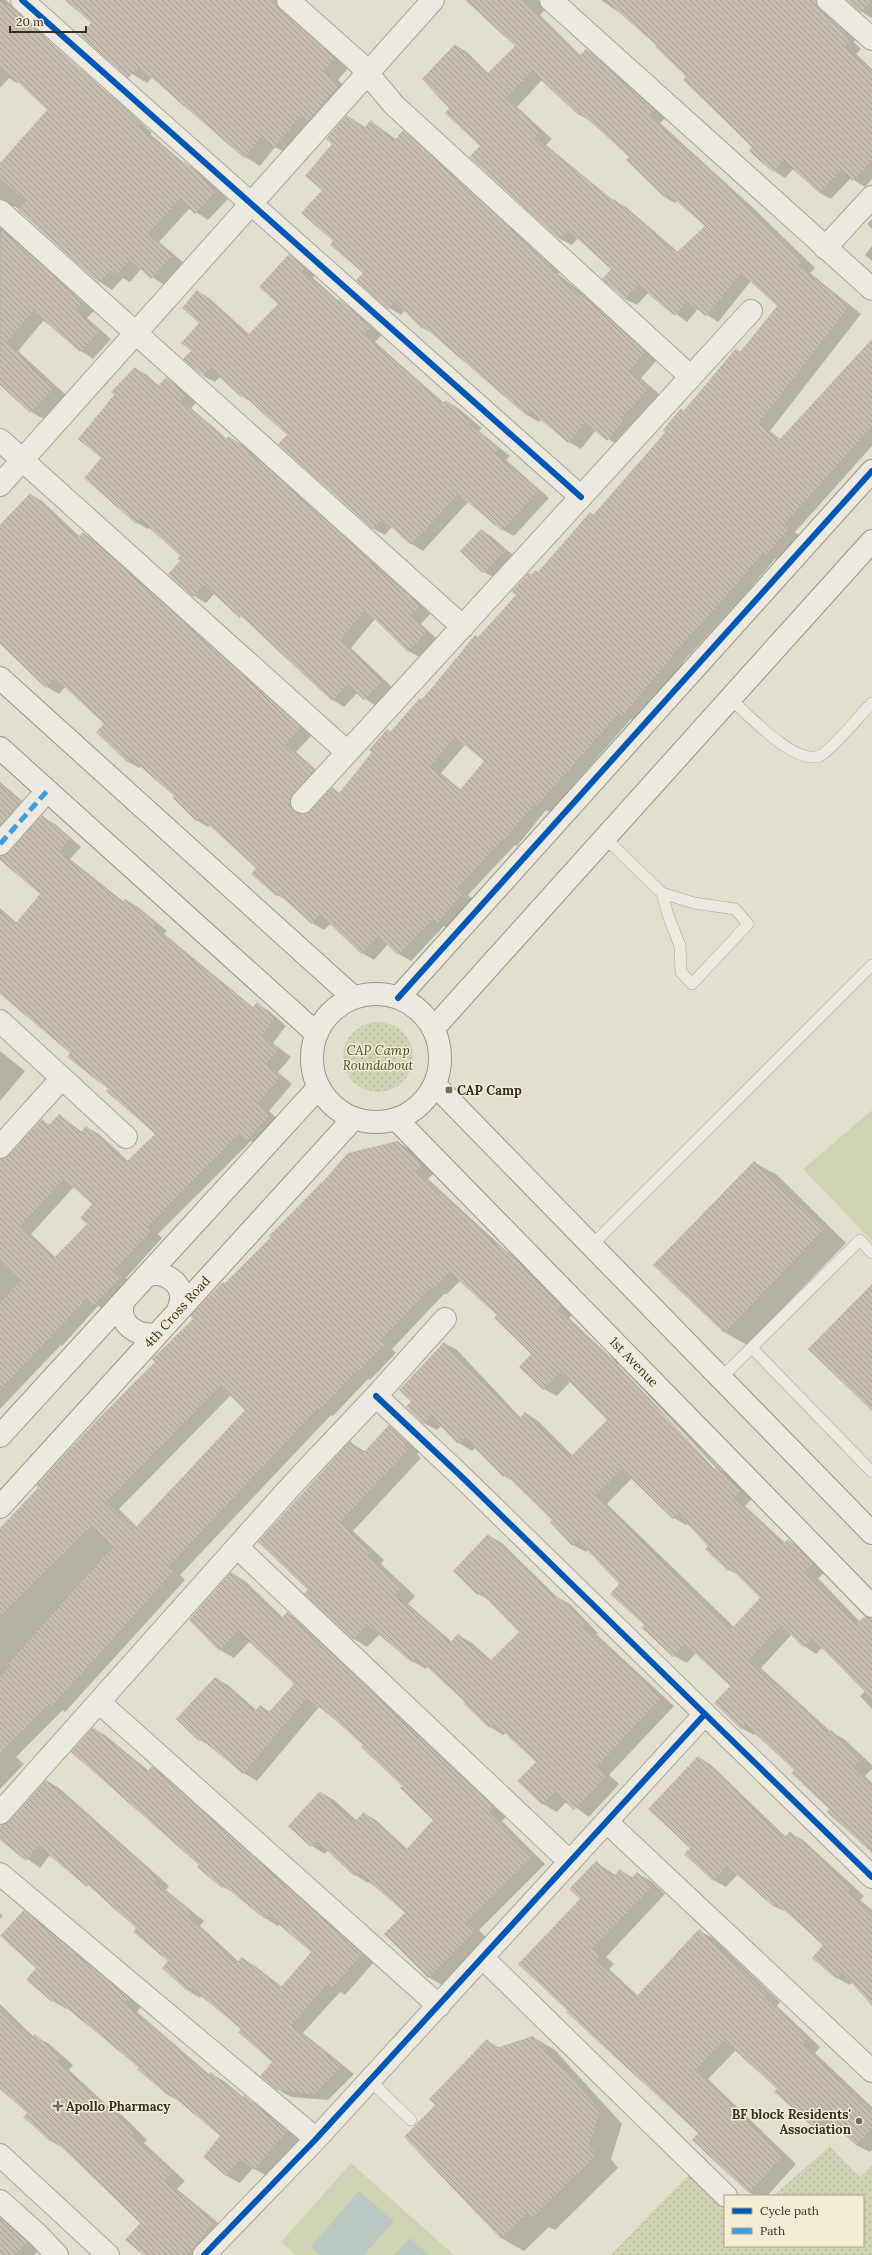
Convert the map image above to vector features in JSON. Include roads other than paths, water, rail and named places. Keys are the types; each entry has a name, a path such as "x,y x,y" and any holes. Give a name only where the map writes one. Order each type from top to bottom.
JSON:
{"street":[{"path":"22,0 581,497"},
{"path":"288,0 368,72 394,105 691,377"},
{"path":"0,485 433,0"},
{"path":"551,0 872,289"},
{"path":"828,0 872,39"},
{"path":"825,248 872,196"},
{"path":"0,211 462,627"},
{"path":"302,802 751,311"},
{"path":"0,440 347,752"},
{"path":"398,998 872,471"},
{"path":"433,1029 872,542"},
{"path":"0,678 354,998"},
{"path":"0,748 317,1034"},
{"path":"0,844 47,791"},
{"path":"379,994 398,998 418,1009 433,1029 438,1041 440,1069 435,1085 416,1109 396,1119 374,1122 354,1118 337,1108 319,1087 314,1070 314,1044 317,1034 322,1023 337,1007 354,998 379,994"},
{"path":"0,1022 126,1136"},
{"path":"0,1147 62,1078"},
{"path":"435,1085 872,1533"},
{"path":"0,1436 319,1087"},
{"name":"4th Cross Road","path":"0,1507 354,1118"},
{"name":"1st Avenue","path":"396,1119 872,1606"},
{"path":"145,1276 156,1273 166,1275 172,1280 180,1290 181,1297 178,1311"},
{"path":"123,1302 121,1308 123,1319 130,1328 146,1335 157,1334"},
{"path":"0,1813 293,1484 376,1396 445,1319"},
{"path":"376,1396 463,1478 872,1877"},
{"path":"237,1547 570,1862"},
{"path":"99,1702 439,2006"},
{"path":"204,2255 316,2139 368,2080 439,2006 705,1714"},
{"path":"608,1822 872,2071"},
{"path":"0,1874 316,2139"},
{"path":"483,1958 725,2195"},
{"path":"0,2155 101,2253"},
{"path":"0,2201 38,2235 57,2255"}],"lane":[{"path":"731,699 790,750 806,757 822,755 872,703"},
{"path":"605,838 662,893 694,903 735,909 748,924 692,984 681,972 680,946 668,915 662,893"},
{"path":"592,1246 872,965"},
{"path":"721,1378 860,1240 872,1253"},
{"path":"752,1348 872,1472"},
{"path":"368,2080 411,2120"}],"place":[{"name":"CAP Camp","path":"449,1090"},
{"name":"Apollo Pharmacy","path":"58,2106"},
{"name":"BF block Residents' Association","path":"859,2121"}],"park label":[{"name":"CAP Camp Roundabout","path":"378,1058"}]}
